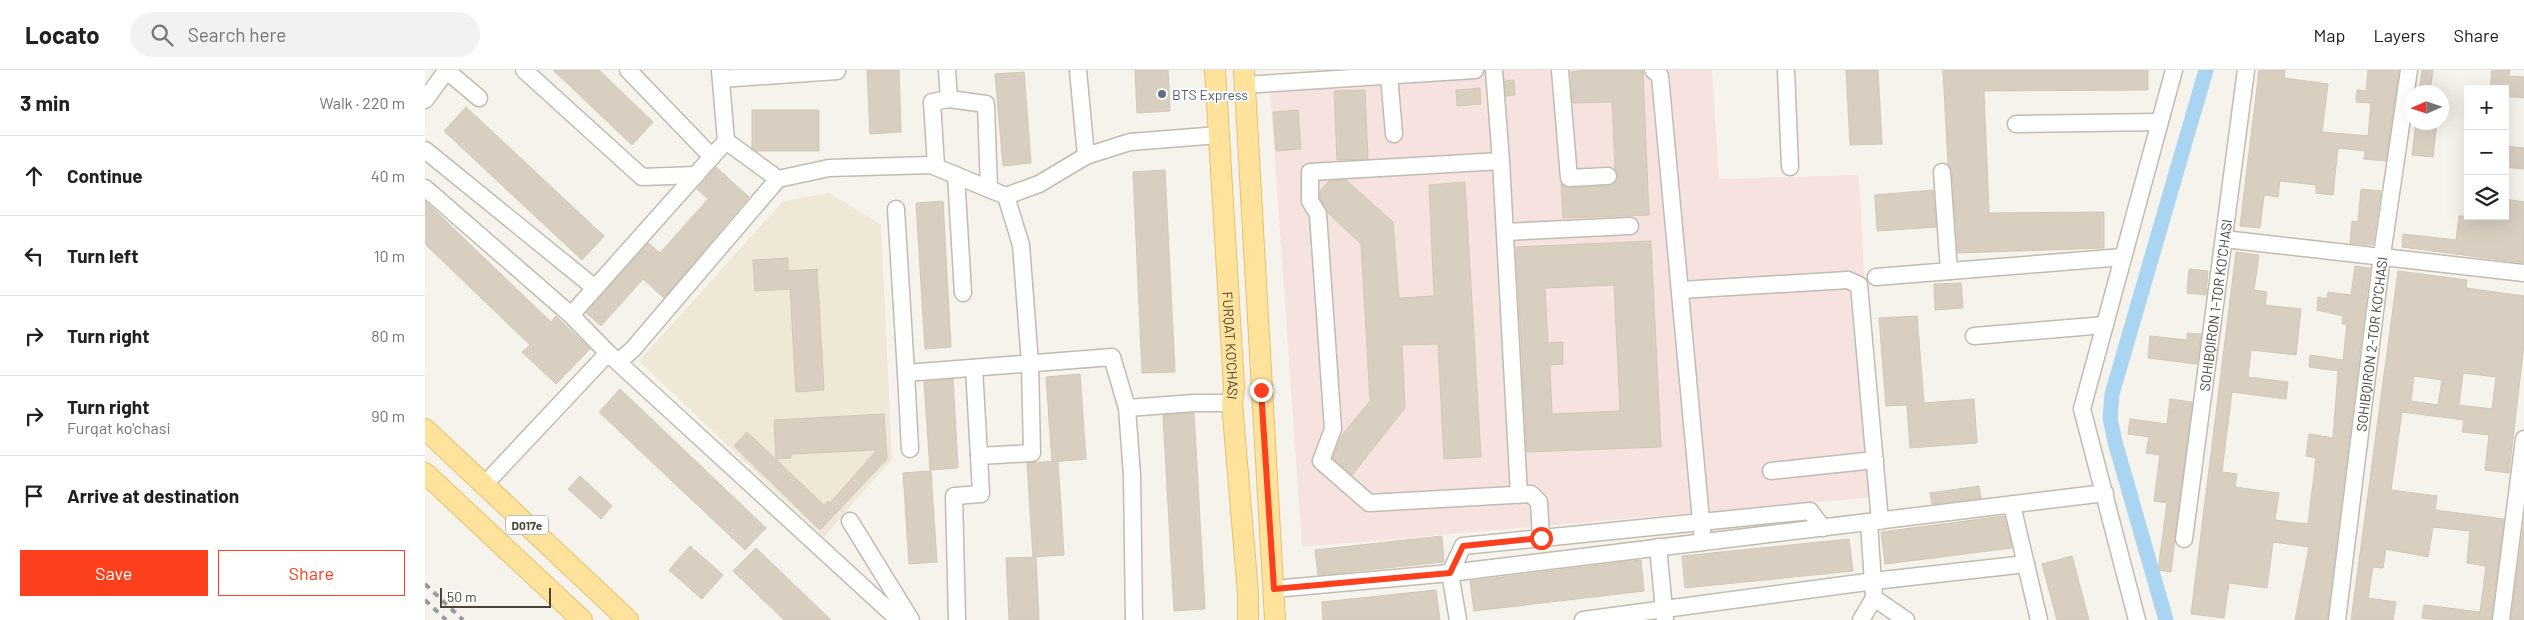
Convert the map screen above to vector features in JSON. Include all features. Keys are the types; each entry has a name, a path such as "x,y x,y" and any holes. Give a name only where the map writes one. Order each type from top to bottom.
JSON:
{"main road":[{"name":"FURQAT KO'CHASI","path":"1215,70 1234,387 1232,403 1248,593 1247,620"},
{"name":"FURQAT KO'CHASI","path":"1244,77 1275,620"},
{"name":"D017e","path":"425,429 628,620"},
{"name":"D017e","path":"425,472 582,620"}],"street":[{"path":"425,100 447,70 479,98"},
{"path":"524,70 643,177 695,175"},
{"path":"628,70 712,157"},
{"path":"947,70 949,99"},
{"path":"1078,70 1087,156"},
{"path":"1244,77 1389,75 1475,70"},
{"path":"1494,70 1501,161 1519,495"},
{"path":"1560,70 1569,178 1608,176"},
{"path":"1653,70 1660,76 1703,542"},
{"path":"1786,70 1789,167"},
{"path":"2137,620 2082,409 2174,70"},
{"name":"SOHIBQIRON 1-TOR KO'CHASI","path":"2184,539 2246,70"},
{"name":"SOHIBQIRON 2-TOR KO'CHASI","path":"2337,620 2382,255 2409,70"},
{"path":"571,315 726,141 720,74 837,71"},
{"path":"1389,75 1394,134"},
{"path":"936,166 932,102 949,99 986,104 989,189"},
{"path":"2016,124 2159,122"},
{"path":"484,485 613,357 633,349 778,179 829,168 936,166 1006,196 1039,184 1087,156 1130,142 1219,134"},
{"path":"726,141 778,179"},
{"path":"425,150 595,288"},
{"path":"1501,161 1310,172 1310,202 1318,214 1333,429 1321,461 1369,503 1531,494 1539,502 1541,538"},
{"path":"1942,172 1949,271"},
{"path":"956,175 963,294"},
{"path":"425,188 571,315 613,357 899,620"},
{"path":"979,456 1032,453 1030,363 1021,246 1006,196"},
{"path":"896,209 910,449"},
{"path":"1505,232 1630,226"},
{"path":"2224,239 2382,255 2524,273"},
{"path":"1875,276 2123,257"},
{"path":"1679,290 1848,280 1859,285 1875,460 1874,598 1861,620"},
{"path":"1974,336 2105,325"},
{"path":"905,373 1112,357 1127,408 1132,475 1134,620"},
{"path":"957,620 954,496 981,494 974,368"},
{"path":"1127,408 1194,403 1232,403"},
{"path":"2501,620 2524,439"},
{"path":"1771,471 1875,460"},
{"path":"1274,589 1450,573 2105,493"},
{"path":"2012,505 2039,620"},
{"path":"1458,620 1450,573 1463,546 1810,511 1823,528"},
{"path":"850,521 911,620"},
{"path":"1658,547 1665,615"},
{"path":"1583,620 1665,615 1873,581 2026,564"},
{"path":"1874,598 1906,620"}],"shaded area":[{"path":"1342,70 1712,70 1719,179 1859,175 1876,497 1302,547 1269,75"},
{"path":"830,193 881,225 892,459 824,537 639,361 783,201"}],"building":[{"path":"553,70 599,70 653,122 632,145"},
{"path":"867,70 899,70 901,132 870,134"},
{"path":"1135,70 1168,70 1170,111 1137,113"},
{"path":"1585,70 1643,70 1649,215 1563,218 1561,184 1570,188 1609,186 1614,184 1618,176 1615,169 1612,102 1573,103 1571,72"},
{"path":"1846,70 1878,70 1882,144 1850,145"},
{"path":"1943,70 2148,70 2148,90 1984,91 1989,213 2104,212 2104,248 1958,253 1952,171 1948,164"},
{"path":"2259,70 2285,70 2284,78 2328,84 2322,132 2368,136 2371,103 2356,102 2357,90 2366,91 2368,70 2399,70 2386,161 2364,159 2365,151 2338,148 2333,195 2316,193 2316,185 2280,181 2278,197 2264,195 2260,228 2240,226"},
{"path":"2422,70 2433,70 2431,85 2420,85"},
{"path":"2492,70 2510,70 2509,76 2524,77 2524,98 2509,96 2509,85 2490,85"},
{"path":"1024,72 1031,163 1003,166 995,74"},
{"path":"1514,80 1515,95 1506,96 1505,81"},
{"path":"1480,88 1481,104 1457,106 1456,90"},
{"path":"1365,90 1368,159 1337,160 1334,91"},
{"path":"466,107 604,236 582,260 444,131"},
{"path":"752,110 819,110 819,151 756,151 752,148"},
{"path":"1298,110 1301,149 1276,151 1273,112"},
{"path":"2415,130 2436,130 2433,157 2412,155"},
{"path":"2509,146 2524,148 2524,169 2509,167"},
{"path":"716,167 749,197 664,298 643,279 601,326 586,313 648,243 660,253 708,199 697,189"},
{"path":"1165,170 1175,372 1142,373 1133,172"},
{"path":"1346,180 1393,222 1399,298 1434,296 1429,185 1465,182 1481,457 1444,459 1438,344 1402,345 1405,408 1352,475 1333,458 1342,435 1370,401 1361,244 1328,213 1320,198 1320,191 1329,181"},
{"path":"2361,189 2381,191 2373,245 2350,243 2352,221 2358,222"},
{"path":"1933,190 1936,227 1877,231 1875,195"},
{"path":"2509,200 2524,202 2524,263 2402,247 2403,234 2456,240 2459,216 2464,216 2464,220 2509,220"},
{"path":"425,201 551,322 556,316 590,349 556,384 522,352 530,345 425,244"},
{"path":"943,201 951,347 925,349 916,203"},
{"path":"1651,241 1661,447 1527,452 1516,247","holes":["1614,285 1620,411 1552,414 1550,365 1563,364 1563,342 1548,343 1545,288"]},
{"path":"2236,252 2259,255 2254,290 2267,292 2265,305 2301,309 2296,355 2251,350 2248,377 2288,382 2286,399 2232,392 2222,472 2237,474 2235,487 2279,493 2275,520 2308,524 2316,458 2306,456 2309,434 2333,438 2338,371 2309,367 2310,355 2343,360 2347,324 2342,324 2343,316 2317,310 2318,297 2327,299 2328,292 2351,295 2355,266 2370,268 2327,620 2295,620 2309,547 2273,542 2267,588 2229,583 2224,618 2191,614"},
{"path":"788,258 788,271 817,269 824,390 796,392 790,289 755,291 753,260"},
{"path":"2189,269 2208,271 2206,295 2187,293"},
{"path":"2398,271 2467,280 2466,288 2524,296 2524,345 2509,473 2485,470 2489,435 2462,432 2464,420 2402,412 2391,490 2437,496 2435,510 2504,519 2491,620 2422,618 2424,605 2480,612 2486,566 2467,563 2470,531 2433,527 2428,557 2386,549 2383,568 2373,567 2368,598 2396,602 2393,620 2351,620","holes":["2463,373 2496,377 2492,409 2459,405","2414,376 2442,380 2438,405 2411,401"]},
{"path":"1961,283 1963,308 1935,310 1934,284"},
{"path":"1917,316 1924,403 1974,399 1977,443 1910,448 1907,405 1886,406 1879,318"},
{"path":"2187,333 2201,334 2197,364 2148,358 2150,336 2187,340"},
{"path":"1080,374 1086,459 1052,462 1046,377"},
{"path":"953,379 958,468 930,470 924,382"},
{"path":"620,389 766,528 745,550 599,412"},
{"path":"2170,399 2192,402 2171,572 2158,570 2167,503 2154,501 2160,455 2146,453 2149,437 2128,434 2130,419 2167,424"},
{"path":"1194,413 1205,609 1174,611 1163,415"},
{"path":"884,414 887,459 820,530 734,446 747,432 824,505 828,501 830,503 877,450 791,454 791,458 776,459 774,420"},
{"path":"1058,461 1064,555 1033,557 1027,463"},
{"path":"931,471 937,562 909,564 903,473"},
{"path":"580,476 612,506 601,519 568,489"},
{"path":"1979,486 1981,498 1932,504 1930,493"},
{"path":"2004,516 2012,548 1885,564 1881,532"},
{"path":"2524,521 2524,620 2511,620"},
{"path":"1442,536 1444,562 1318,575 1315,550"},
{"path":"1849,539 1853,571 1685,588 1682,556"},
{"path":"690,546 723,575 702,599 669,570"},
{"path":"756,548 831,620 784,620 733,571"},
{"path":"2072,556 2089,620 2057,620 2042,564"},
{"path":"1036,557 1039,620 1009,620 1006,558"},
{"path":"1641,560 1644,591 1474,611 1470,581"},
{"path":"1436,590 1440,620 1323,620 1322,602"}],"waterway":[{"path":"2166,620 2115,442 2110,418 2112,394 2206,70"}],"railway":[{"path":"425,584 463,620"},
{"path":"425,600 446,620"}],"place":[{"name":"BTS Express","path":"1162,94"}],"route":[{"path":"1261,390 1274,589 1450,573 1463,546 1541,538"}]}
